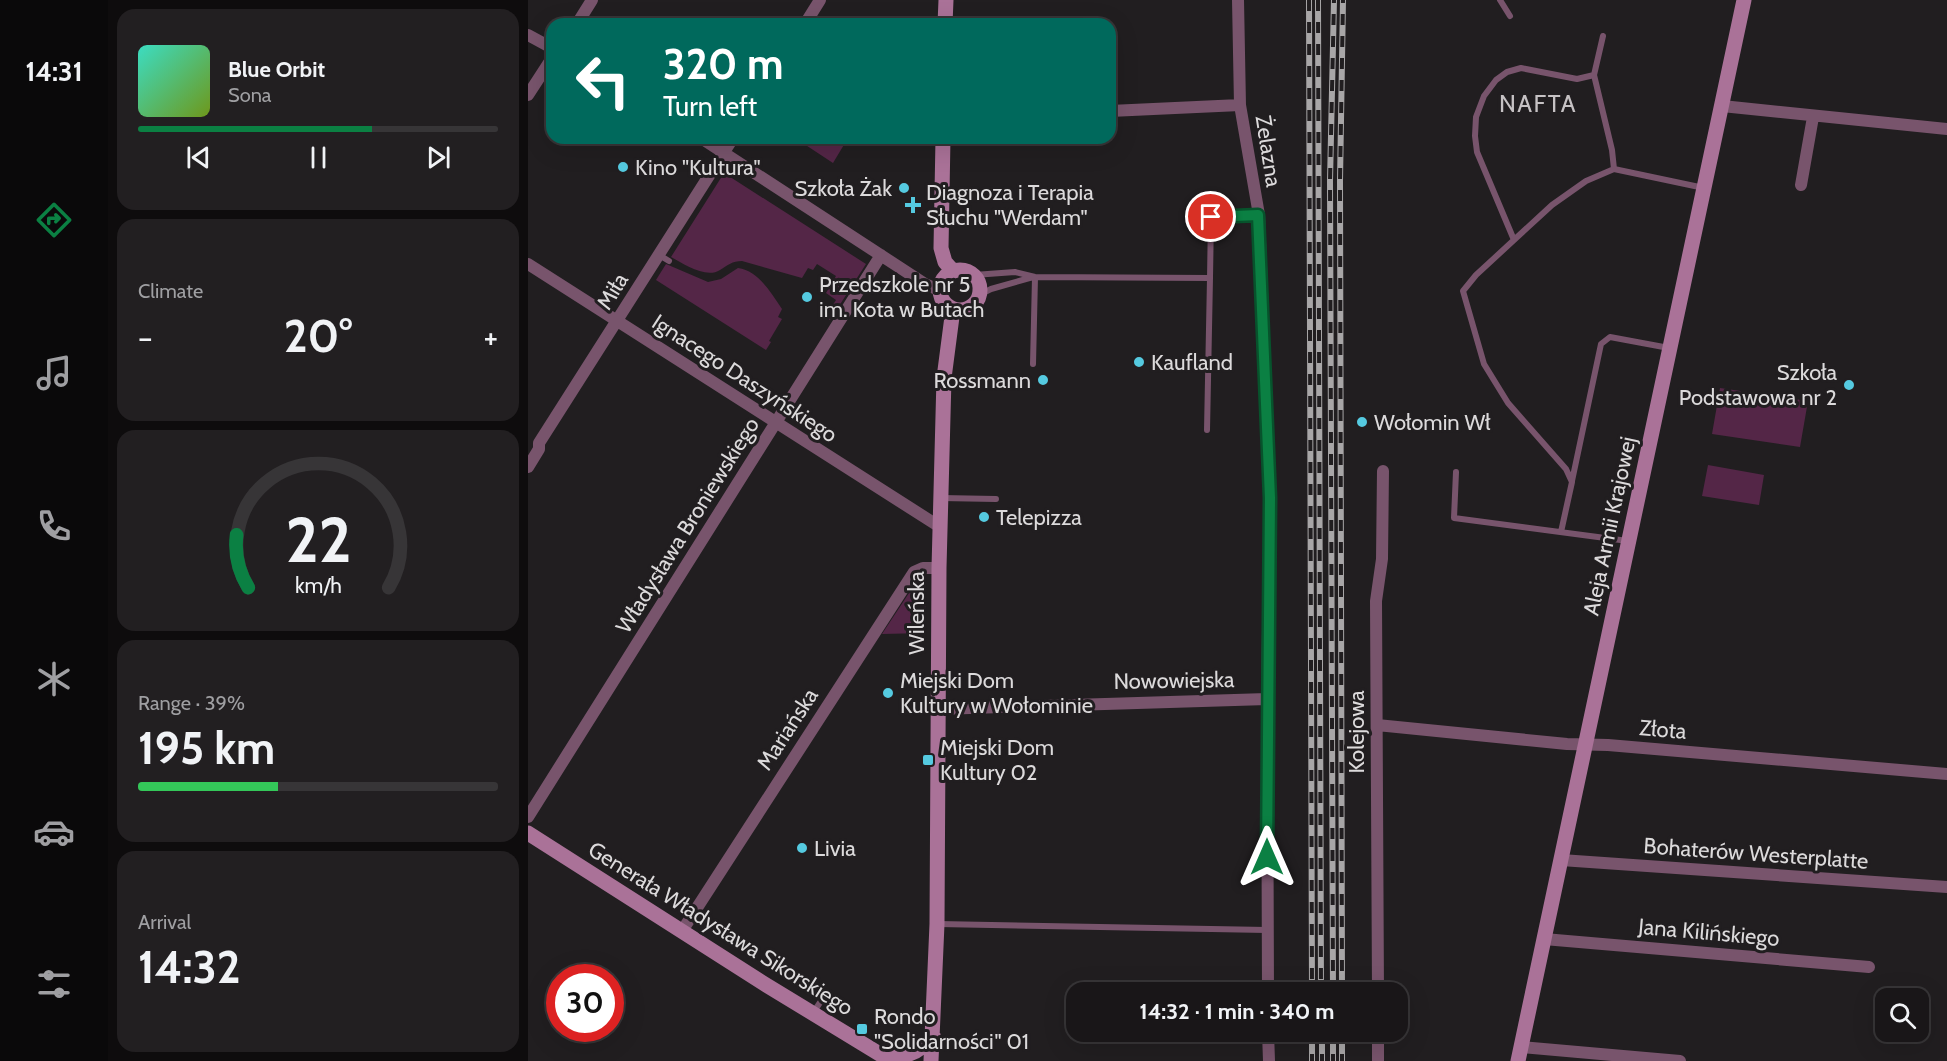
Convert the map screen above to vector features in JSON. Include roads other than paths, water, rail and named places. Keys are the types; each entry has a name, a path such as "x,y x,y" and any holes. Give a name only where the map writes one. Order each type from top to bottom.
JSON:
{"street":[{"path":"581,18 592,0"},
{"path":"809,18 820,0"},
{"path":"945,18 946,0"},
{"name":"Żelazna","path":"1238,0 1240,105 1258,215 1270,498 1267,699 1268,982"},
{"name":"Aleja Armii Krajowej","path":"1520,1054 1744,0"},
{"path":"528,35 546,45"},
{"path":"528,94 546,67"},
{"path":"1116,111 1240,105"},
{"path":"1722,106 1947,129"},
{"path":"1801,185 1813,117"},
{"path":"710,144 925,284 939,290"},
{"name":"Miła","path":"528,467 539,449 539,443 617,321 664,258 729,144"},
{"path":"943,144 941,249 945,261 953,271"},
{"name":"Władysława Broniewskiego","path":"528,817 881,255"},
{"name":"Ignacego Daszyńskiego","path":"528,264 940,527"},
{"path":"964,270 974,275 979,284 980,294 978,300 970,308 958,310 944,304 939,290 944,276 953,271 964,270"},
{"name":"Wileńska","path":"931,1061 937,924 939,568 944,378 953,309"},
{"name":"Kolejowa","path":"1378,982 1376,601 1382,559 1383,471"},
{"name":"Mariańska","path":"682,931 914,572 922,568 939,568"},
{"name":"Nowowiejska","path":"938,708 1267,699"},
{"name":"Złota","path":"1377,725 1584,745 1947,774"},
{"name":"Generała Władysława Sikorskiego","path":"528,833 682,931 817,1007 886,1058"},
{"name":"Bohaterów Westerplatte","path":"1561,860 1947,887"},
{"name":"Jana Kilińskiego","path":"1544,939 1869,967"},
{"path":"886,1058 916,1052 926,1045 933,1035"},
{"path":"1268,1042 1269,1061"},
{"path":"1378,1042 1378,1061"},
{"path":"1520,1054 1680,1061"}],"lane":[{"path":"1500,0 1510,16"},
{"path":"1603,36 1594,75 1612,150 1614,169"},
{"path":"1514,240 1477,152 1476,117 1484,96 1496,80 1507,72 1521,68 1577,79 1594,75"},
{"path":"1572,482 1566,470 1508,403 1484,364 1464,291 1476,275 1551,205 1586,181 1614,169 1704,188"},
{"path":"1207,430 1211,217 1258,215"},
{"path":"974,275 1015,272 1035,277 1210,278"},
{"path":"980,294 1035,277"},
{"path":"1033,364 1035,277"},
{"path":"1561,532 1601,344 1610,337 1670,348"},
{"path":"1456,472 1454,518 1629,541"},
{"path":"941,498 996,499"},
{"path":"937,924 1267,930"}],"railway":[{"path":"1309,0 1312,982"},
{"path":"1318,0 1321,982"},
{"path":"1333,982 1330,181 1334,0"},
{"path":"1342,982 1340,181 1343,0"},
{"path":"1312,1042 1312,1061"},
{"path":"1322,1042 1322,1061"},
{"path":"1333,1042 1333,1061"},
{"path":"1342,1042 1342,1061"}],"place":[{"name":"Kino \"Kultura\"","path":"623,167"},
{"name":"Szkoła Żak","path":"904,188"},
{"name":"Diagnoza i Terapia Słuchu \"Werdam\"","path":"913,205"},
{"name":"Przedszkole nr 5 im. Kota w Butach","path":"807,297"},
{"name":"Kaufland","path":"1139,362"},
{"name":"Rossmann","path":"1043,380"},
{"name":"Szkoła Podstawowa nr 2","path":"1849,385"},
{"name":"Wołomin Wł","path":"1362,422"},
{"name":"Telepizza","path":"984,517"},
{"name":"Miejski Dom Kultury w Wołominie","path":"888,693"},
{"name":"Miejski Dom Kultury 02","path":"928,760"},
{"name":"Livia","path":"802,848"},
{"name":"Rondo \"Solidarności\" 01","path":"862,1029"}],"district":[{"name":"NAFTA","path":"1538,104"}]}
